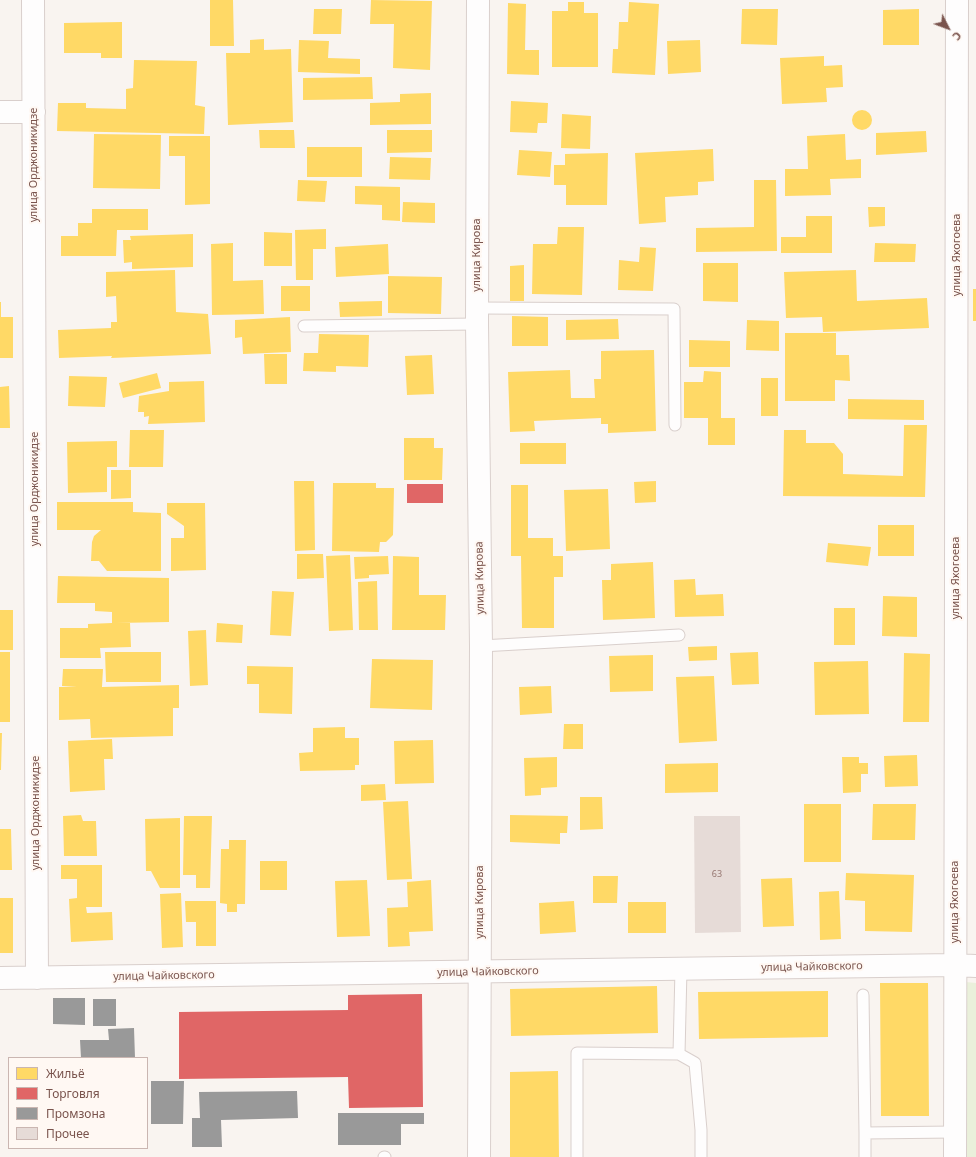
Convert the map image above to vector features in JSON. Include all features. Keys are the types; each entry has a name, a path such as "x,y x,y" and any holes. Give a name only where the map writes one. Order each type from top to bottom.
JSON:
{"street":[{"name":"улица Орджоникидзе","path":"33,0 37,978"},
{"name":"улица Кирова","path":"478,0 477,316 481,646 479,1157"},
{"name":"улица Яхогоева","path":"955,1157 954,965 958,0"},
{"path":"0,112 34,112"},
{"name":"улица Чайковского","path":"0,978 954,965 976,966"}],"lane":[{"path":"304,326 477,316 674,309 675,425"},
{"path":"481,646 679,636"},
{"path":"679,1054 681,969"},
{"path":"863,995 865,1157"},
{"path":"577,1157 577,1053 679,1054 695,1063 701,1130 701,1157"},
{"path":"864,1133 955,1132"}],"green space":[{"path":"966,982 976,983 976,1157 966,1157"}],"building: Жильё":[{"path":"210,0 233,0 234,46 210,46"},
{"path":"371,0 432,1 430,70 393,68 394,24 370,24"},
{"path":"568,2 584,2 584,13 598,13 598,67 552,67 552,11 568,11"},
{"path":"629,2 659,4 655,75 612,73 613,49 618,49 619,22 628,22"},
{"path":"508,3 526,4 525,50 539,50 539,75 507,74"},
{"path":"314,9 342,9 341,34 313,34"},
{"path":"742,9 778,9 777,45 741,44"},
{"path":"919,9 919,45 883,45 883,10"},
{"path":"122,22 122,58 101,58 101,53 64,53 64,23"},
{"path":"264,39 264,50 291,49 293,122 228,125 226,53 250,53 250,40"},
{"path":"299,40 329,41 328,58 360,59 360,74 298,72"},
{"path":"700,40 701,72 668,74 667,41"},
{"path":"824,56 824,66 842,65 843,87 826,88 827,102 782,104 780,58"},
{"path":"134,60 197,61 195,105 205,107 204,134 57,131 58,103 86,103 86,108 126,109 126,89 133,88"},
{"path":"372,77 373,99 303,100 303,78"},
{"path":"431,93 431,124 370,125 370,103 400,102 400,94"},
{"path":"511,101 548,103 547,123 538,123 537,133 510,132"},
{"path":"862,110 869,113 872,120 869,127 862,130 855,127 852,120 855,113"},
{"path":"562,114 591,116 590,149 561,148"},
{"path":"259,130 294,130 295,148 260,148"},
{"path":"387,130 432,130 432,152 387,153"},
{"path":"926,131 927,152 876,155 876,133"},
{"path":"94,134 161,135 160,189 93,188"},
{"path":"845,134 846,160 861,159 861,178 830,179 831,195 785,196 785,169 808,169 807,136"},
{"path":"169,136 210,136 210,204 185,205 185,156 169,156"},
{"path":"307,147 362,147 362,177 307,177"},
{"path":"713,149 714,181 698,182 698,195 665,197 666,222 639,224 635,153"},
{"path":"519,150 552,152 550,177 517,175"},
{"path":"608,153 607,205 566,205 566,185 554,185 554,165 565,165 565,154"},
{"path":"390,157 431,158 430,180 389,179"},
{"path":"298,180 327,181 325,202 297,201"},
{"path":"754,180 776,180 777,251 696,252 696,228 754,227"},
{"path":"355,186 400,187 400,221 382,220 382,205 355,204"},
{"path":"403,202 435,203 435,223 402,222"},
{"path":"868,207 885,207 885,226 869,227"},
{"path":"92,209 148,209 148,230 117,230 116,256 61,256 61,236 78,236 78,223 92,223"},
{"path":"806,216 832,216 832,253 781,253 781,237 806,237"},
{"path":"558,227 584,227 582,295 532,294 533,244 557,244"},
{"path":"326,229 326,249 313,249 313,280 296,280 295,230"},
{"path":"264,232 292,233 292,266 264,266"},
{"path":"193,234 193,267 132,269 132,262 124,263 123,240 131,240 130,236"},
{"path":"233,243 233,281 263,280 264,314 212,315 211,244"},
{"path":"875,243 916,244 915,262 874,262"},
{"path":"388,244 389,274 336,277 335,247"},
{"path":"640,247 656,248 653,291 618,290 619,260 639,262"},
{"path":"703,263 738,263 738,302 703,301"},
{"path":"524,265 524,301 510,301 510,266"},
{"path":"175,270 176,312 208,314 211,354 111,358 112,356 59,358 58,330 111,328 111,322 117,322 116,296 106,297 106,272"},
{"path":"856,270 857,301 927,298 929,328 823,332 822,317 786,318 784,272"},
{"path":"388,276 442,277 441,314 388,313"},
{"path":"281,286 310,286 310,311 281,311"},
{"path":"973,289 976,289 976,321 973,321"},
{"path":"382,301 382,316 340,317 339,302"},
{"path":"0,302 1,317 13,317 13,358 0,358"},
{"path":"512,316 548,317 548,346 512,346"},
{"path":"290,317 291,352 243,354 242,337 235,338 235,320"},
{"path":"618,319 619,339 566,340 566,320"},
{"path":"747,320 779,321 779,351 746,350"},
{"path":"785,333 836,333 836,355 849,355 850,381 835,380 835,401 785,401"},
{"path":"319,334 369,335 368,367 336,366 336,372 303,371 304,353 318,353"},
{"path":"689,340 730,341 730,367 689,367"},
{"path":"654,350 656,431 608,433 608,424 601,424 601,418 534,421 535,431 510,432 508,372 570,370 571,398 595,398 594,379 601,379 601,351"},
{"path":"264,354 287,354 287,384 265,384"},
{"path":"432,355 434,394 407,395 405,356"},
{"path":"704,371 721,372 721,418 735,418 735,445 708,445 708,418 684,418 684,382 703,382"},
{"path":"157,373 161,388 123,398 119,383"},
{"path":"69,376 107,377 105,407 68,406"},
{"path":"761,378 778,378 778,416 761,416"},
{"path":"204,381 205,422 148,424 149,416 144,417 144,412 138,412 139,396 169,391 169,382"},
{"path":"9,386 10,428 0,428 0,387"},
{"path":"848,399 924,400 924,420 848,419"},
{"path":"904,425 927,425 925,497 783,496 784,430 806,430 806,443 834,443 843,454 843,474 903,476"},
{"path":"130,430 164,430 163,467 129,467"},
{"path":"404,438 434,438 434,448 443,448 442,480 404,480"},
{"path":"117,441 117,467 107,467 107,492 68,493 67,442"},
{"path":"520,443 566,443 566,464 520,464"},
{"path":"111,470 131,470 131,498 111,499"},
{"path":"294,481 314,481 315,550 295,551"},
{"path":"656,481 656,502 635,503 634,482"},
{"path":"333,483 376,483 376,488 394,488 393,535 386,542 380,542 379,552 332,551"},
{"path":"511,485 528,485 528,538 553,538 553,556 563,556 563,577 554,577 554,628 522,628 521,556 511,556"},
{"path":"608,489 610,549 566,551 564,490"},
{"path":"57,502 133,502 133,512 161,513 161,571 107,571 99,561 91,561 92,542 94,536 101,530 57,530"},
{"path":"167,503 205,503 206,570 171,571 171,538 184,538 184,526 167,514"},
{"path":"878,525 914,525 914,556 878,556"},
{"path":"828,543 871,547 868,566 826,562"},
{"path":"297,554 323,554 324,578 297,579"},
{"path":"350,555 353,630 329,631 326,556"},
{"path":"388,556 389,574 369,575 369,578 355,579 354,557"},
{"path":"393,556 419,557 419,595 446,595 445,630 392,630"},
{"path":"653,562 655,618 603,620 602,580 611,580 611,564"},
{"path":"58,576 169,578 169,622 117,623 130,623 131,647 100,648 101,658 60,658 60,628 88,628 88,624 112,623 112,612 95,611 95,603 57,603"},
{"path":"695,579 696,595 723,594 724,616 675,617 674,580"},
{"path":"377,581 378,630 359,630 358,582"},
{"path":"272,591 294,592 291,636 270,635"},
{"path":"883,596 917,597 917,637 882,636"},
{"path":"834,608 855,608 855,645 834,645"},
{"path":"0,610 13,610 13,650 0,650"},
{"path":"217,623 243,625 242,643 216,642"},
{"path":"206,630 208,685 190,686 188,631"},
{"path":"717,646 717,660 689,661 688,647"},
{"path":"0,652 10,652 10,722 0,722"},
{"path":"105,652 161,652 161,682 106,682"},
{"path":"758,652 759,684 732,685 730,653"},
{"path":"904,653 930,654 929,722 903,722"},
{"path":"653,655 653,691 610,692 609,656"},
{"path":"372,659 433,660 432,710 370,708"},
{"path":"868,661 869,714 815,715 814,662"},
{"path":"247,666 293,667 292,714 259,713 259,684 247,684"},
{"path":"63,669 103,669 102,687 179,685 179,708 173,708 173,736 91,738 90,719 59,720 59,687 77,687 62,686"},
{"path":"714,676 717,741 679,743 676,677"},
{"path":"551,686 552,713 520,715 519,687"},
{"path":"564,724 583,724 583,749 563,749"},
{"path":"345,727 345,738 359,738 359,765 355,765 355,770 300,771 299,753 313,752 313,728"},
{"path":"0,733 2,733 1,770 0,770"},
{"path":"112,739 113,759 104,759 105,790 70,792 68,741"},
{"path":"433,740 434,783 395,784 394,741"},
{"path":"917,755 918,786 885,787 884,756"},
{"path":"557,757 557,787 541,788 541,795 525,796 524,758"},
{"path":"842,757 859,757 859,763 868,763 868,774 861,774 861,792 843,793"},
{"path":"718,763 718,792 665,793 665,764"},
{"path":"385,784 386,800 361,801 361,785"},
{"path":"580,797 602,797 603,829 580,830"},
{"path":"408,801 412,879 387,880 383,802"},
{"path":"804,804 841,804 841,862 804,862"},
{"path":"873,804 916,804 915,840 872,840"},
{"path":"81,815 83,821 96,821 97,856 64,856 63,816"},
{"path":"510,815 568,816 567,833 560,833 560,844 510,842"},
{"path":"184,816 212,816 210,888 196,888 196,875 183,875"},
{"path":"180,818 180,888 160,888 151,871 146,871 145,819"},
{"path":"0,829 11,829 12,870 0,870"},
{"path":"229,840 246,840 245,904 237,904 237,912 227,912 227,904 220,903 221,849 229,849"},
{"path":"260,861 287,861 287,890 260,890"},
{"path":"61,865 102,865 102,907 86,907 87,913 112,912 113,940 71,942 69,899 77,898 77,879 61,879"},
{"path":"846,873 914,875 912,932 865,931 865,901 845,900"},
{"path":"593,876 618,876 617,903 593,903"},
{"path":"792,878 794,926 763,927 761,879"},
{"path":"367,880 370,936 337,937 335,881"},
{"path":"431,880 433,931 409,932 410,946 388,947 387,908 408,907 407,882"},
{"path":"839,891 841,939 820,940 819,892"},
{"path":"181,893 183,947 162,948 160,894"},
{"path":"0,898 13,898 13,953 0,953"},
{"path":"185,901 216,901 216,946 196,946 196,922 186,922"},
{"path":"574,901 576,932 540,934 539,903"},
{"path":"628,902 666,902 666,933 628,933"},
{"path":"880,983 928,983 929,1116 881,1116"},
{"path":"657,986 658,1033 511,1036 510,989"},
{"path":"828,991 828,1037 699,1039 698,992"},
{"path":"558,1071 559,1157 510,1157 510,1072"}],"building: Торговля":[{"path":"407,484 443,484 443,503 407,503"},
{"path":"422,994 423,1107 349,1108 348,1077 179,1079 179,1012 348,1010 348,995"}],"building: Промзона":[{"path":"53,998 85,998 85,1025 53,1024"},
{"path":"93,999 116,999 116,1026 93,1026"},
{"path":"134,1028 135,1057 81,1057 80,1040 109,1040 108,1029"},
{"path":"151,1081 184,1081 183,1124 151,1124"},
{"path":"297,1091 298,1118 221,1120 222,1147 192,1147 192,1118 200,1118 199,1092"},
{"path":"338,1113 424,1113 424,1124 401,1124 401,1145 338,1145"}],"building: Прочее":[{"path":"694,816 740,816 741,932 695,933"}]}
